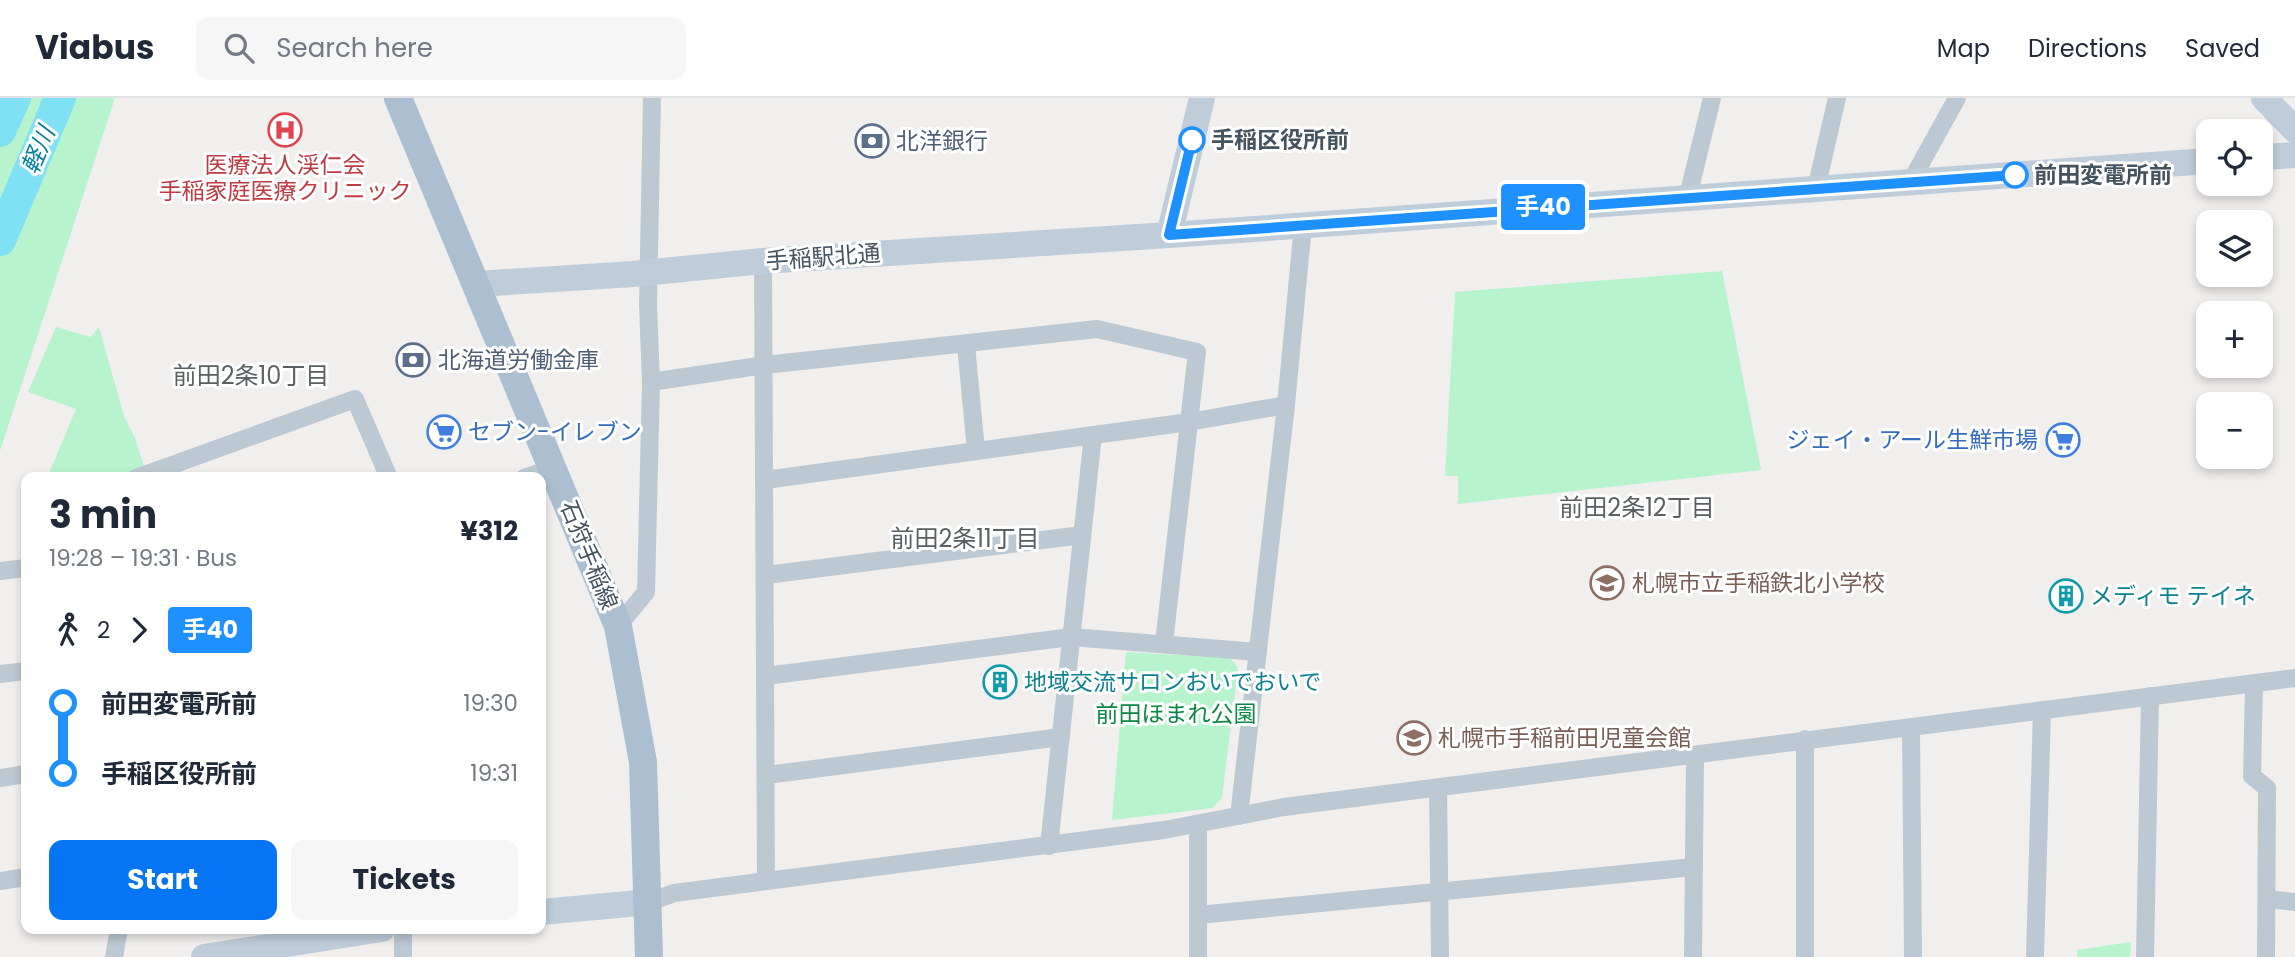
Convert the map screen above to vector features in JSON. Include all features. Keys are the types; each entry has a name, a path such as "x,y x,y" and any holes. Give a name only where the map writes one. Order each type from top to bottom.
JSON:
{"main road":[{"name":"石狩手稲線","path":"398,98 618,626 643,762 650,902 649,957"}],"street":[{"path":"618,626 646,592 651,382 649,271 652,98"},
{"path":"1169,235 1202,98"},
{"path":"1688,196 1712,98"},
{"path":"1815,189 1837,98"},
{"path":"1910,183 1957,98"},
{"path":"2264,98 2295,130"},
{"path":"2273,156 2295,155"},
{"name":"手稲駅北通","path":"477,284 763,261 2196,162"},
{"path":"1239,816 1286,405 1303,225"},
{"path":"763,261 766,881"},
{"path":"651,382 765,365 1097,329 1197,352 1164,643"},
{"path":"966,345 976,451"},
{"path":"153,472 355,399 386,472"},
{"path":"765,480 1189,422 1286,405"},
{"path":"1049,846 1093,435"},
{"path":"541,472 553,468"},
{"path":"766,575 1082,535"},
{"path":"0,571 21,569"},
{"path":"766,676 1071,637 1258,652"},
{"path":"0,674 21,672"},
{"path":"546,912 650,902 674,893 1049,846 1438,788 2295,678"},
{"path":"2254,683 2252,776 2267,788 2266,957"},
{"path":"2145,957 2150,696"},
{"path":"2035,957 2042,710"},
{"path":"1911,727 1913,957"},
{"path":"767,775 1060,737"},
{"path":"1805,739 1805,957"},
{"path":"1693,957 1695,755"},
{"path":"0,778 21,775"},
{"path":"1438,788 1440,957"},
{"path":"1198,824 1198,957"},
{"path":"1198,915 1694,867"},
{"path":"0,881 21,878"},
{"path":"2267,900 2295,902"},
{"path":"114,957 118,934"},
{"path":"204,957 350,934"},
{"path":"403,934 403,957"}],"green space":[{"path":"0,98 115,98 0,451"},
{"path":"1722,271 1761,470 1458,504 1458,476 1445,476 1455,292"},
{"path":"56,327 91,337 99,327 124,416 144,466 129,472 50,472 76,409 28,392"},
{"name":"前田ほまれ公園","path":"1126,652 1230,658 1238,668 1222,798 1213,808 1112,820"},
{"path":"2131,942 2130,957 2077,957 2077,950"}],"waterway":[{"path":"0,131 15,98"},
{"name":"軽川","path":"0,240 60,98"}],"bus line":[{"name":"手40","path":"1192,140 1169,235 1688,196 2015,175"}],"place":[{"name":"医療法人渓仁会 手稲家庭医療クリニック","path":"285,130"},
{"name":"手稲区役所前","path":"1192,140"},
{"name":"北洋銀行","path":"872,141"},
{"name":"前田変電所前","path":"2015,175"},
{"name":"北海道労働金庫","path":"413,360"},
{"name":"セブン-イレブン","path":"444,432"},
{"name":"ジェイ・アール生鮮市場","path":"2063,440"},
{"name":"札幌市立手稲鉄北小学校","path":"1607,583"},
{"name":"メディモ テイネ","path":"2066,596"},
{"name":"地域交流サロンおいでおいで","path":"1000,682"},
{"name":"札幌市手稲前田児童会館","path":"1414,738"}],"district":[{"name":"前田2条10丁目","path":"251,375"},
{"name":"前田2条12丁目","path":"1637,507"},
{"name":"前田2条11丁目","path":"965,538"}]}
